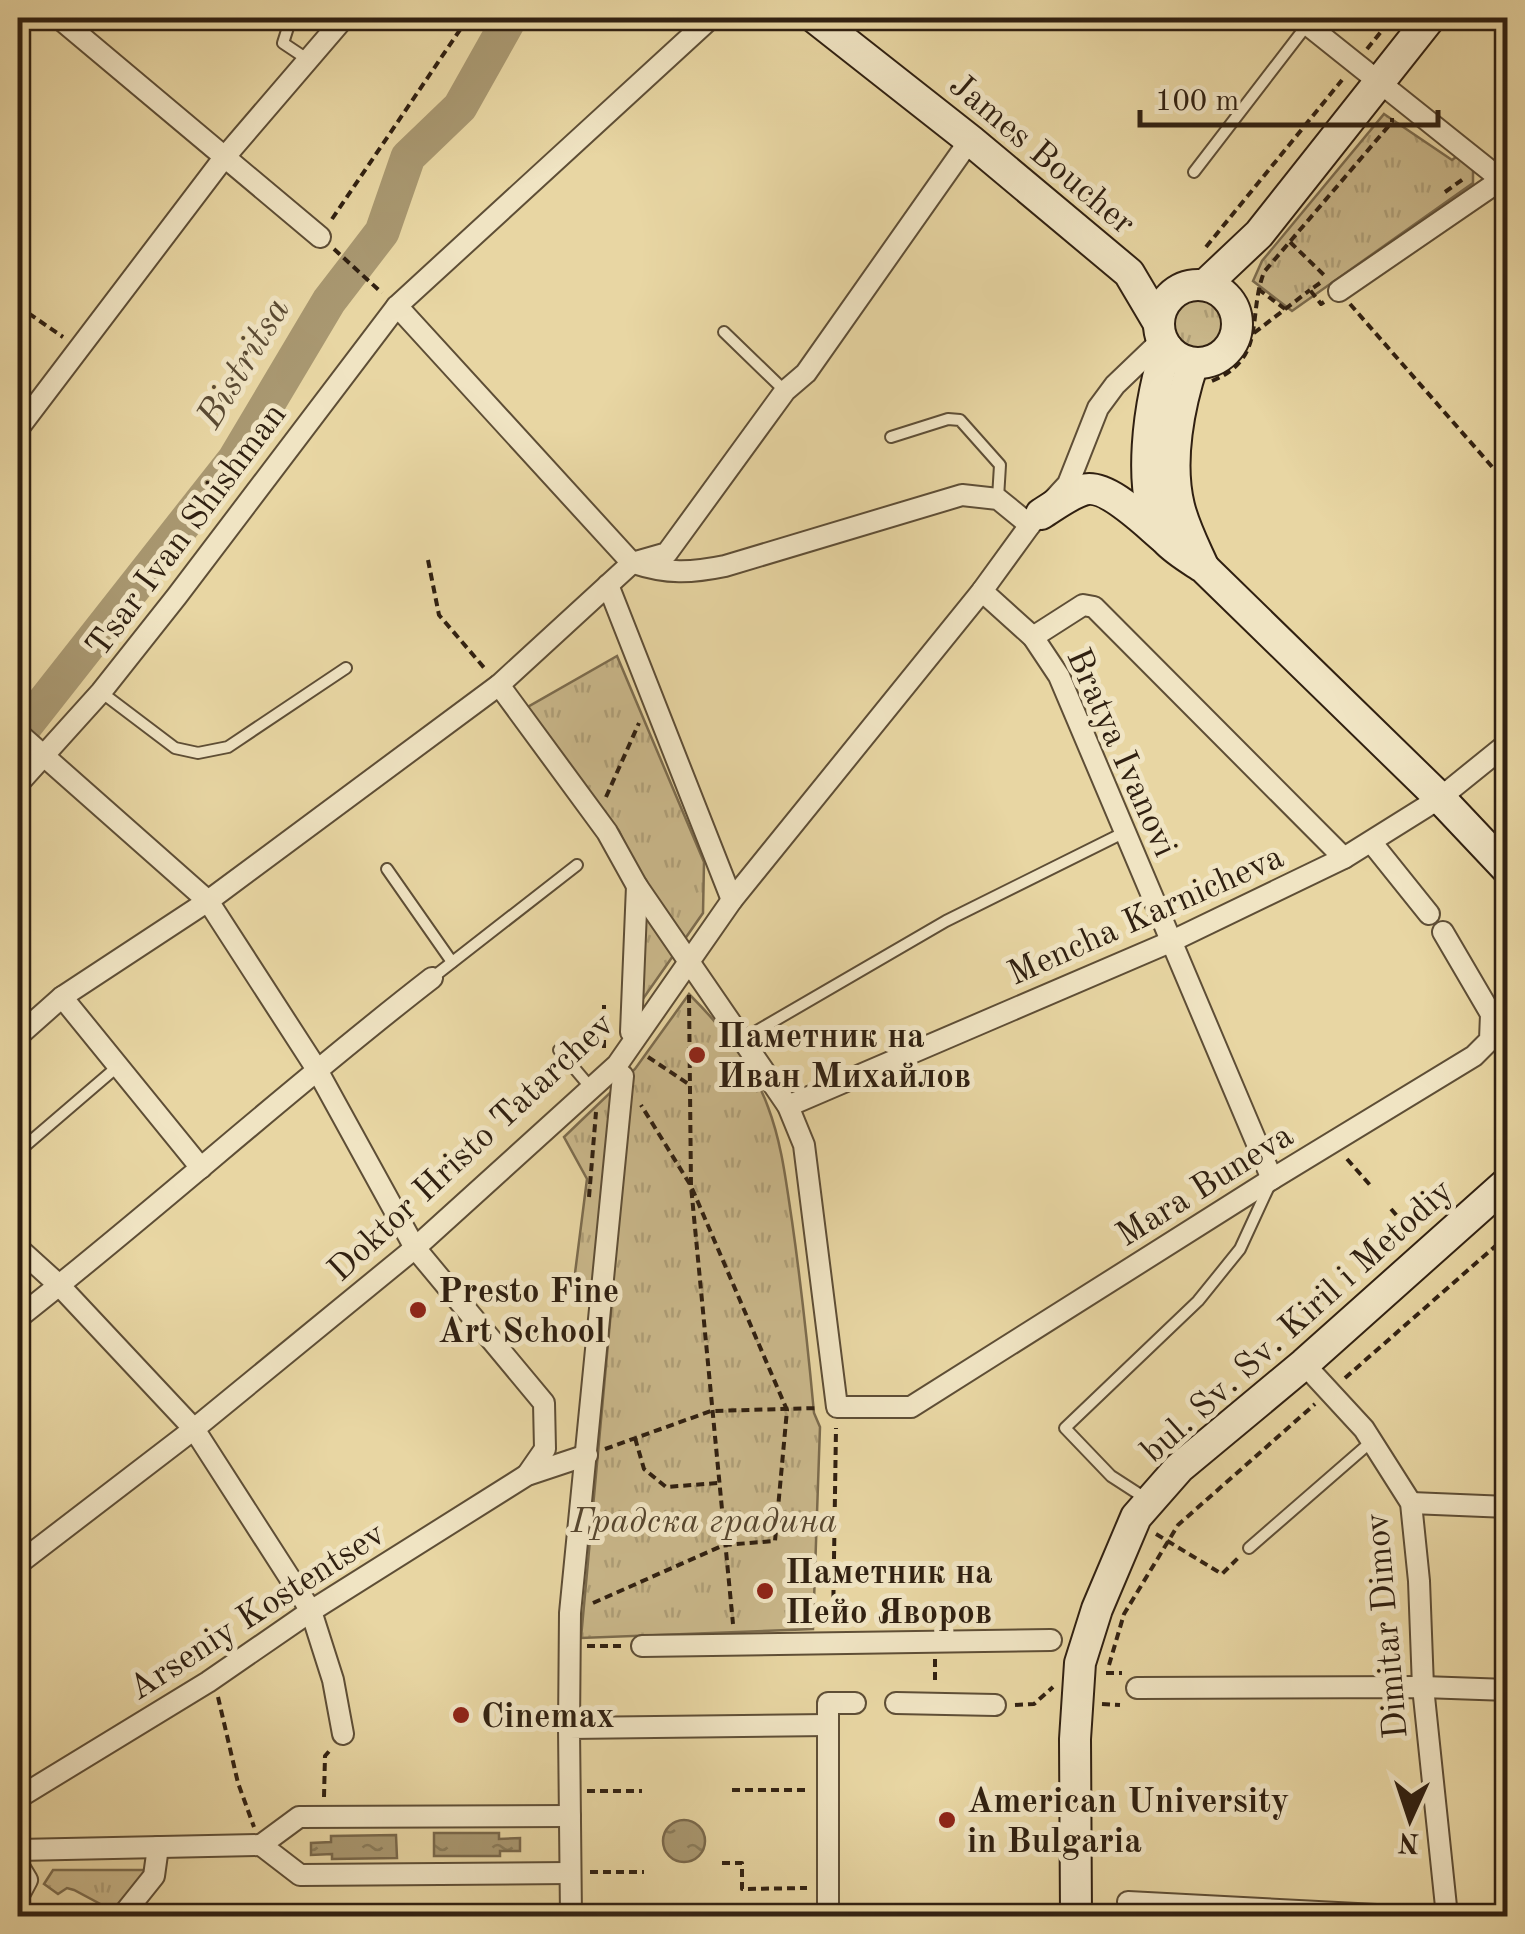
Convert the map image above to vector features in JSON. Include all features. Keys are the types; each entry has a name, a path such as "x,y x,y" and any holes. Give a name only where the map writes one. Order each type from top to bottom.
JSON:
{"street":[{"path":"58,18 320,238"},
{"path":"18,429 223,159 342,18"},
{"name":"Tsar Ivan Shishman","path":"18,784 100,692 397,306 710,18"},
{"name":"James Boucher","path":"815,18 970,140 1129,273"},
{"path":"1204,568 1178,505 1182,396 1166,301 1194,287 1259,234 1373,85 1430,18"},
{"path":"1303,21 1373,85 1506,179 1333,284"},
{"path":"18,1036 62,997 208,900 499,685 632,563 667,553 785,391 806,373 970,140"},
{"path":"1129,273 1177,351 1218,358 1227,350 1237,328 1259,234"},
{"path":"1129,273 1224,295 1245,296"},
{"path":"397,306 632,563 659,571 687,574 725,566 962,495 998,499 1035,520 1082,490 1094,488 1116,500 1204,568 1440,798 1508,870"},
{"path":"1166,540 1154,514 1149,482 1153,393 1177,351"},
{"name":"Doktor Hristo Tatarchev","path":"18,1564 194,1429 415,1248 606,1078 632,1047 732,900 1035,520 1068,484 1098,408 1116,385 1177,351"},
{"path":"608,585 732,900"},
{"name":"Bratya Ivanovi","path":"982,591 1033,637 1059,676 1272,1179"},
{"path":"1033,637 1083,605 1094,607 1344,858"},
{"path":"499,685 607,832 637,886 788,1106 804,1145 837,1407"},
{"path":"18,733 208,900 316,1068 415,1248 544,1403 545,1449 528,1475"},
{"name":"Mencha Karnicheva","path":"788,1106 1170,942 1344,858 1440,798 1508,743"},
{"path":"1372,843 1429,914"},
{"path":"631,1032 637,886"},
{"name":"Mara Buneva","path":"837,1407 911,1406 1474,1056 1490,1040 1491,1014 1442,932"},
{"path":"18,1318 316,1068 432,978"},
{"path":"62,997 201,1168"},
{"path":"571,1916 568,1646 586,1455 606,1078"},
{"name":"bul. Sv. Sv. Kiril i Metodiy","path":"1076,1916 1067,1685 1080,1663 1097,1608 1136,1518 1179,1468 1304,1364 1508,1182"},
{"path":"18,1248 194,1429 311,1611 334,1680 344,1734"},
{"name":"Dimitar Dimov","path":"1304,1364 1372,1441 1411,1504 1423,1687 1446,1916"},
{"name":"Arseniy Kostentsev","path":"18,1798 208,1682 311,1611 528,1475 586,1455"},
{"path":"1411,1504 1508,1507"},
{"path":"642,1646 1051,1640"},
{"path":"1130,1680 1508,1690"},
{"path":"828,1916 828,1703 855,1702"},
{"path":"896,1703 995,1705"},
{"path":"568,1728 828,1725"},
{"path":"18,1850 261,1845 299,1817 570,1816"},
{"path":"261,1845 300,1874 570,1872"},
{"path":"122,1916 154,1876 158,1847"},
{"path":"18,1865 27,1880 18,1897"},
{"path":"1128,1902 1396,1916"}],"lane":[{"path":"291,18 283,43 308,60"},
{"path":"1194,172 1303,21"},
{"path":"724,332 785,391"},
{"path":"891,437 948,419 960,420 1000,465 998,499"},
{"path":"100,692 175,748 198,753 228,747 346,668"},
{"path":"742,1040 946,921 1125,832"},
{"path":"432,978 577,864"},
{"path":"386,870 452,962"},
{"path":"560,1050 606,1078"},
{"path":"18,1152 118,1066"},
{"path":"1150,1502 1111,1476 1066,1428 1198,1301 1240,1249 1272,1179"},
{"path":"1249,1548 1372,1441"}],"path":[{"path":"397,306 320,238 468,18"},
{"path":"1202,253 1373,85 1392,18"},
{"path":"1245,296 1392,122 1392,114 1373,85"},
{"path":"1290,242 1333,284 1508,485"},
{"path":"1253,333 1310,290"},
{"path":"1245,296 1285,309"},
{"path":"1177,351 1220,378 1245,358 1253,333 1245,296"},
{"path":"18,306 80,349"},
{"path":"428,560 439,615 499,685"},
{"path":"596,819 650,698"},
{"path":"688,960 691,1186 735,1644"},
{"path":"604,1006 604,1045"},
{"path":"653,1060 690,1084"},
{"path":"570,1614 724,1544 775,1541 787,1410 691,1186 606,1078"},
{"path":"589,1199 606,1078"},
{"path":"1332,1142 1370,1185"},
{"path":"1391,1209 1430,1252"},
{"path":"1108,1665 1124,1614 1178,1525 1508,1235"},
{"path":"586,1455 710,1411 837,1407 833,1643"},
{"path":"635,1438 644,1470 666,1486 718,1483"},
{"path":"1156,1534 1222,1574 1249,1548"},
{"path":"935,1642 935,1704"},
{"path":"568,1646 642,1646"},
{"path":"1106,1673 1130,1680"},
{"path":"208,1682 224,1712 238,1783 261,1845"},
{"path":"1034,1704 1067,1685"},
{"path":"1102,1704 1120,1705"},
{"path":"324,1816 325,1756"},
{"path":"593,1791 642,1790"},
{"path":"732,1790 828,1790"},
{"path":"722,1863 742,1863 742,1888 828,1888"},
{"path":"593,1872 644,1872"}],"green space":[{"path":"1384,114 1452,160 1456,157 1473,166 1473,183 1292,311 1253,281 1262,261"},
{"path":"1198,292 1221,301 1230,324 1221,347 1198,356 1175,347 1166,324 1175,301"},
{"path":"617,656 704,862 703,913 638,1006 645,885 619,831 526,708"},
{"name":"Градска градина","path":"689,994 724,1032 754,1076 773,1121 783,1163 814,1413 820,1427 813,1629 581,1638 613,1289 574,1281 587,1179 564,1137 635,1069"},
{"path":"53,1870 151,1870 119,1914 74,1890 67,1888 58,1894 44,1884"}],"water":[{"path":"684,1820 699,1826 705,1841 699,1856 684,1862 669,1856 663,1841 669,1826"},
{"path":"434,1833 499,1833 499,1839 520,1838 520,1851 500,1851 500,1856 434,1856"},
{"path":"396,1835 397,1858 332,1859 332,1854 311,1855 311,1843 331,1842 331,1836"}],"waterway":[{"name":"Bistritsa","path":"18,735 235,459 329,301 382,232 408,157 460,107 510,18"}],"place":[{"name":"Паметник на Иван Михайлов","path":"697,1055"},
{"name":"Presto Fine Art School","path":"418,1310"},
{"name":"Паметник на Пейо Яворов","path":"765,1591"},
{"name":"Cinemax","path":"461,1715"},
{"name":"American University in Bulgaria","path":"947,1820"}]}
